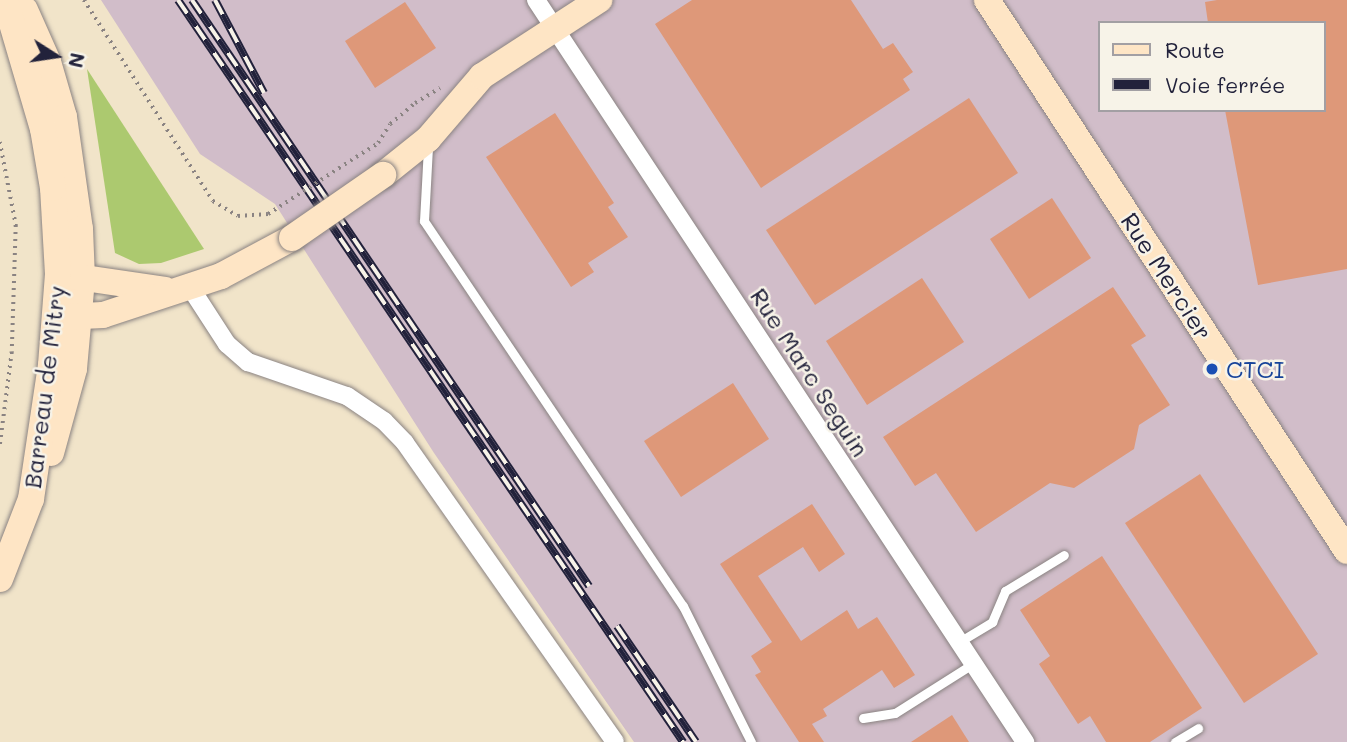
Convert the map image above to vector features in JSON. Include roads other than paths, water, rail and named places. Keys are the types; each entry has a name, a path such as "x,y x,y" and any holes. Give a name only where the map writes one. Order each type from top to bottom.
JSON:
{"street":[{"path":"5,0 43,129 70,276"},
{"path":"19,0 48,62 64,117 75,175 70,276"},
{"name":"Rue Marc Seguin","path":"536,0 1025,742"},
{"path":"67,317 103,315 182,289 240,268 292,238 383,175 428,139 482,76 599,0"},
{"name":"Rue Mercier","path":"987,0 1347,551"},
{"path":"70,276 182,289 226,344 248,362 347,396 384,421 405,443 615,742"},
{"name":"Barreau de Mitry","path":"0,579 31,499 67,317 70,276"}],"lane":[{"path":"428,139 424,221 683,606 751,742"},
{"path":"960,642 992,622 1005,591 1064,555"},
{"path":"863,718 895,713 974,663"},
{"path":"1175,742 1198,728"}],"railway":[{"path":"178,0 683,742"},
{"path":"192,0 589,586"},
{"path":"215,0 264,93"},
{"path":"617,626 696,742"}],"place":[{"name":"CTCI","path":"1212,369"}]}
